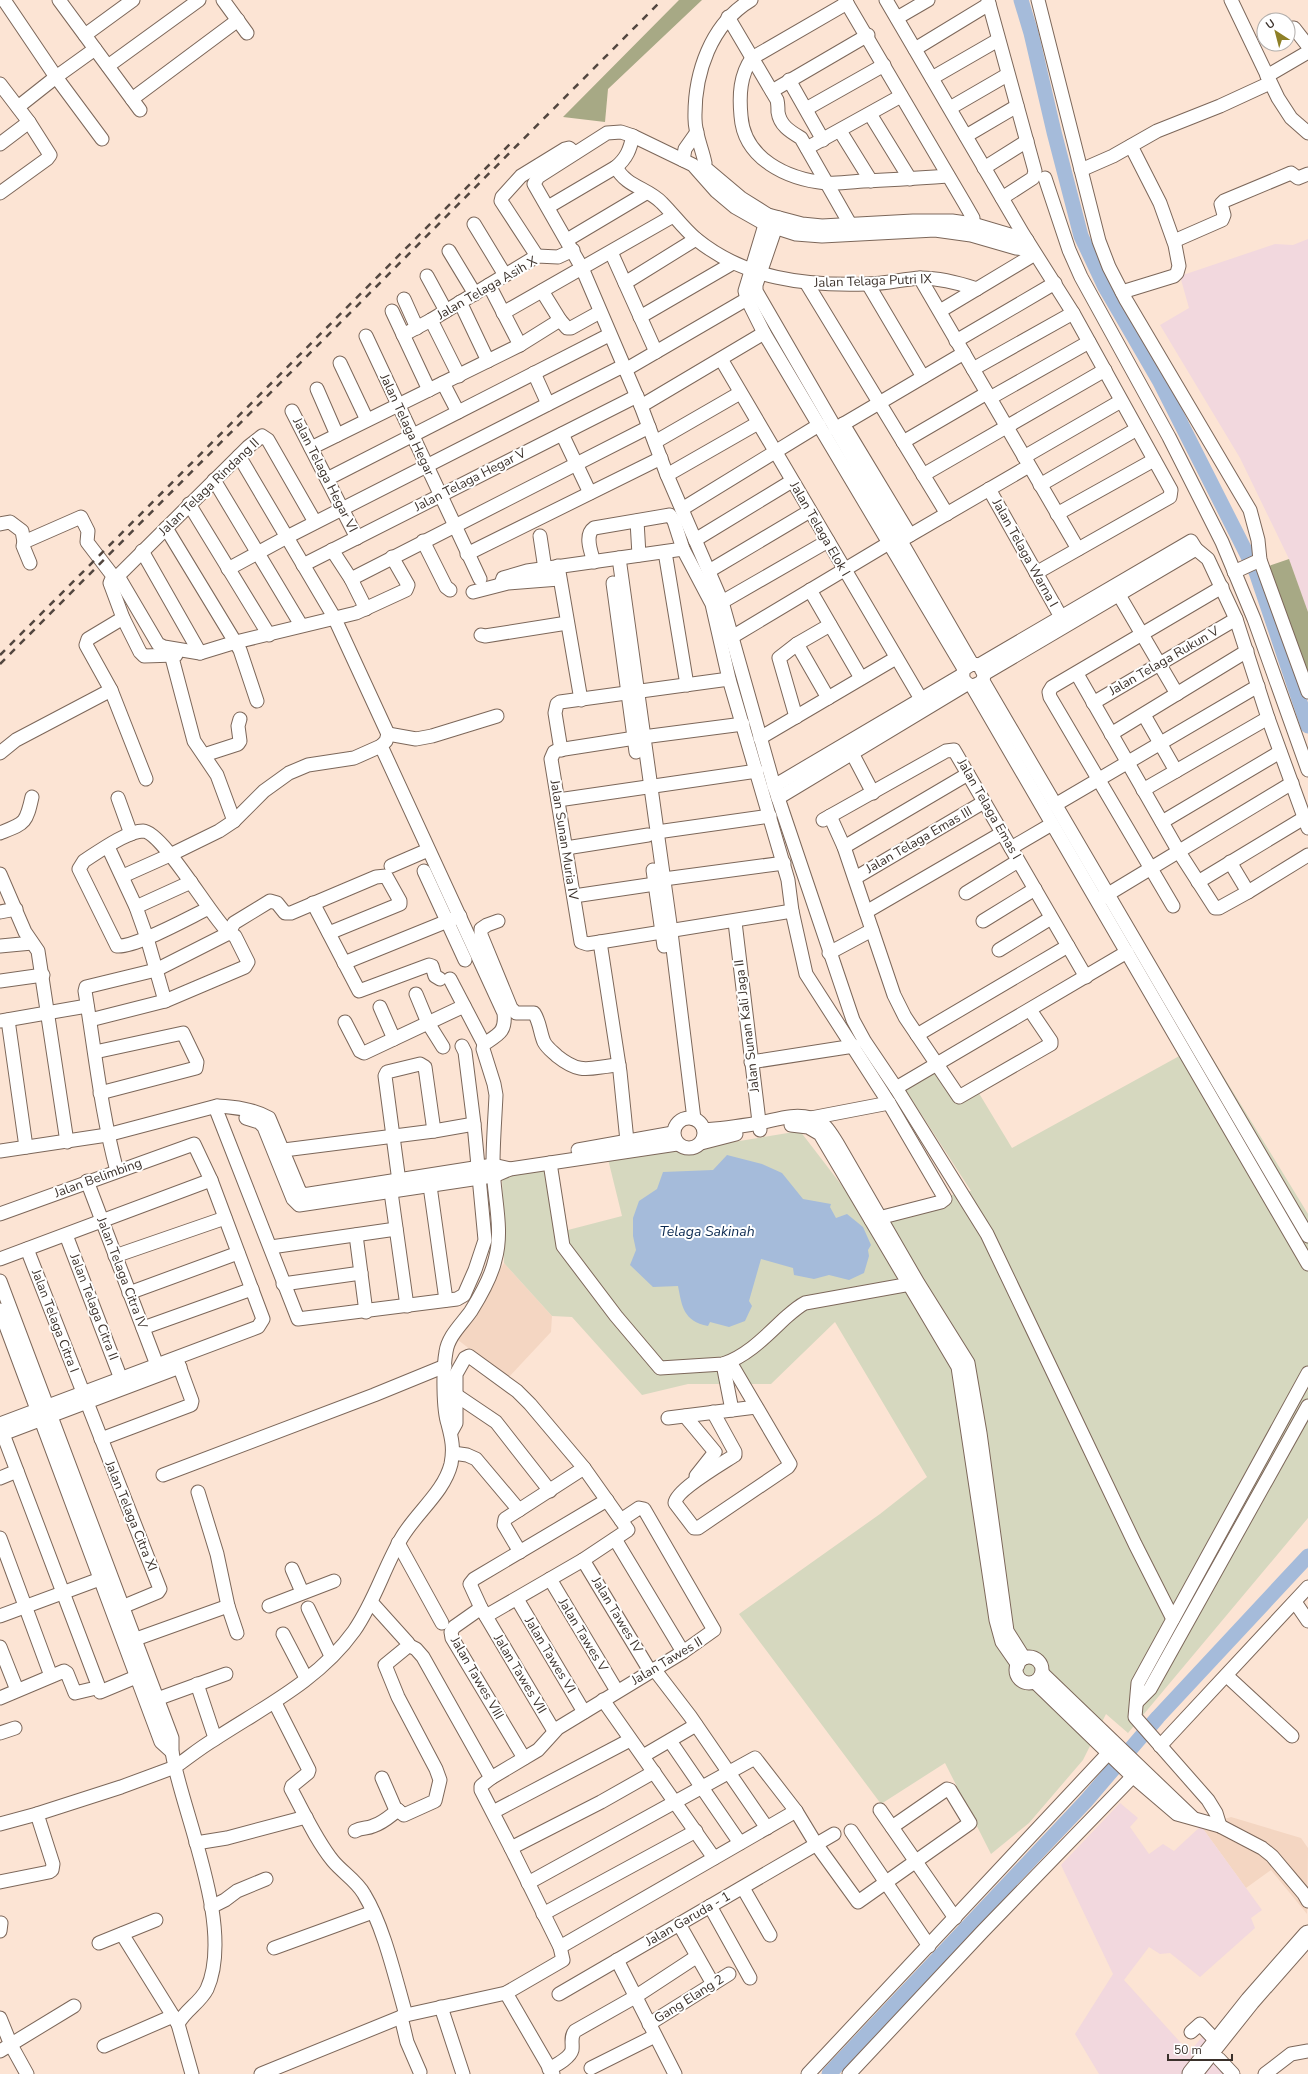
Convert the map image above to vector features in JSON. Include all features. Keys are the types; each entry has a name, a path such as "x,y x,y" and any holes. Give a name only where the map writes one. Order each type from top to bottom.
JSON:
{"highway":[{"path":"1208,2074 1218,2051 1250,2001 1308,1935"},
{"path":"1192,2074 1218,2051 1308,1951"}],"street":[{"path":"4,0 56,77 102,139"},
{"path":"85,35 133,0"},
{"path":"108,66 199,0"},
{"path":"223,0 248,33"},
{"path":"695,165 697,132 695,119 700,73 718,30 728,17 751,0"},
{"path":"886,0 1031,248 1073,313 1171,490 1170,497 1036,573"},
{"path":"897,18 928,0"},
{"path":"1038,0 1102,251 1122,292 1250,510 1258,540 1257,561 1308,692"},
{"path":"1231,0 1256,40"},
{"path":"63,1 85,35 140,110"},
{"path":"948,176 826,183 803,178 769,165 747,141 741,126 741,84 746,68 752,58 846,2 868,35 901,96 966,204 973,218 972,229"},
{"path":"915,49 988,2 1035,175 1033,178 1002,198"},
{"path":"728,17 777,100 779,115 783,125 801,138 850,224"},
{"path":"132,99 238,20"},
{"path":"1296,31 1308,46"},
{"path":"772,91 868,35"},
{"path":"932,78 998,40"},
{"path":"18,107 95,49"},
{"path":"1262,52 1269,79 1291,118 1307,131"},
{"path":"1081,170 1131,146 1157,131 1220,106 1269,79 1308,52"},
{"path":"806,109 884,65"},
{"path":"950,108 1007,75"},
{"path":"789,80 823,140"},
{"path":"0,193 49,157 49,150 18,107 1,87"},
{"path":"807,148 901,96"},
{"path":"966,136 1016,106"},
{"path":"870,114 910,179"},
{"path":"0,144 29,122"},
{"path":"840,131 871,181"},
{"path":"972,229 822,236 796,234 772,221 695,165 633,136 621,132 607,133 534,181 535,186 582,268 609,335 639,401 667,475 722,602 776,792 829,953 853,1020 865,1042 896,1088 987,1234 1135,1544 1173,1619"},
{"path":"695,165 686,149 697,132"},
{"path":"548,207 616,167 628,154 633,136"},
{"path":"984,168 1027,141"},
{"path":"1122,292 1163,280 1177,273 1180,266 1174,241 1160,203 1131,146"},
{"path":"537,256 501,201 502,197 522,176 565,149 569,148 575,154"},
{"name":"Jalan Telaga Putri IX","path":"616,167 625,181 658,199 696,239 733,263 755,272 807,284 868,284 920,278 948,281 977,289"},
{"path":"1174,241 1222,220 1224,215 1221,204 1224,201 1291,172 1298,178 1308,174"},
{"path":"1045,178 1069,250 1081,277 1238,570 1308,770"},
{"name":"Jalan Telaga Asih X","path":"403,335 431,320 537,256 558,257 570,245 646,193"},
{"path":"503,314 673,216"},
{"path":"772,221 822,226 920,221 972,229 1031,248"},
{"path":"772,221 755,272 745,291 747,299 764,334 819,425 900,540"},
{"path":"474,224 505,275"},
{"path":"625,283 696,239"},
{"path":"940,311 977,289 1031,248"},
{"path":"449,251 475,294"},
{"path":"611,252 656,352"},
{"path":"640,317 733,263"},
{"path":"755,272 759,297 839,426 1052,824 1102,898 1308,1236"},
{"path":"427,276 446,311"},
{"path":"920,278 1078,549"},
{"path":"956,341 1055,283"},
{"path":"807,284 947,514"},
{"path":"868,284 923,377"},
{"path":"489,285 520,344"},
{"path":"542,291 565,327 571,328 600,312"},
{"path":"404,299 417,328"},
{"path":"228,569 316,522 548,404 656,352 747,299"},
{"path":"460,302 488,361"},
{"path":"392,311 429,390"},
{"path":"973,369 1073,313"},
{"path":"431,320 459,376"},
{"path":"311,448 398,404 459,376 520,344 560,320"},
{"name":"Jalan Telaga Hegar V","path":"303,565 562,434 639,401 721,359 764,334"},
{"path":"327,479 609,335"},
{"name":"Jalan Telaga Hegar","path":"366,336 480,579"},
{"path":"904,442 1089,342"},
{"path":"839,426 964,353"},
{"name":"Jalan Telaga Elok I","path":"721,359 920,699"},
{"path":"340,362 367,420"},
{"path":"923,475 1104,370"},
{"path":"534,373 548,404"},
{"path":"443,383 458,412"},
{"path":"317,389 337,435"},
{"path":"655,442 740,393"},
{"path":"732,637 844,570 947,514 989,489 1026,461 1121,401"},
{"name":"Jalan Telaga Hegar VI","path":"292,411 357,538"},
{"path":"667,475 758,423"},
{"path":"682,509 819,425"},
{"path":"351,579 454,525 649,427"},
{"path":"1040,485 1137,429"},
{"path":"562,434 590,493"},
{"name":"Jalan Telaga Rindang II","path":"200,653 164,647 158,644 118,576 189,504 259,437 265,438 316,522"},
{"path":"123,876 219,831 234,821 264,791 288,773 308,765 354,758 381,746 386,741 388,734 336,622 239,456"},
{"path":"467,554 661,458"},
{"path":"1057,514 1154,460"},
{"path":"214,480 301,625"},
{"path":"695,540 792,481"},
{"name":"Jalan Telaga Warna I","path":"989,489 1061,618"},
{"path":"189,504 269,634"},
{"path":"709,571 810,511"},
{"path":"594,562 589,538 594,528 670,515 683,550 712,604 729,679 784,863 788,880 791,908 806,974 854,1046 945,1200 876,1219"},
{"path":"24,542 81,517 87,525 86,542 113,576 110,583 123,618 144,656 171,654 202,658 269,634 301,625 336,622"},
{"path":"637,521 639,555"},
{"path":"0,524 10,522 22,531 24,542 22,546 30,563"},
{"path":"166,528 238,646 257,701"},
{"path":"540,536 545,568"},
{"path":"423,541 446,587 450,590"},
{"path":"722,602 828,541"},
{"path":"776,792 852,753 1061,618 1190,541 1195,545 1196,549 1208,559 1236,619 1268,718 1306,823 1230,862 1198,882"},
{"path":"776,792 920,699 973,675 1119,595 1196,549"},
{"path":"332,550 351,579 366,609"},
{"path":"473,592 501,584 559,572 594,562 683,550"},
{"path":"142,551 200,653 326,628 408,588 392,557"},
{"path":"666,552 687,685"},
{"path":"615,559 632,692 666,928 689,1118"},
{"path":"1238,570 1257,561"},
{"path":"501,584 503,578 545,568 559,572"},
{"path":"559,572 582,700"},
{"path":"1173,906 1097,779 1049,694 1051,688 1222,587"},
{"path":"810,590 861,678"},
{"path":"1119,595 1176,694"},
{"path":"123,618 88,639 86,645 111,690 146,779"},
{"name":"Jalan Telaga Rukun V","path":"1093,703 1236,619"},
{"path":"481,635 485,636 567,623"},
{"path":"796,717 779,658 797,644 830,625"},
{"path":"797,644 828,698"},
{"path":"1111,734 1247,651"},
{"path":"171,654 194,741 219,780 234,821"},
{"path":"760,738 896,658"},
{"path":"1077,674 1179,852 1215,908 1219,908 1248,892 1308,855"},
{"path":"973,675 1055,805 1102,898 1127,952 1308,1264"},
{"path":"729,679 560,702 556,707 561,750 743,724"},
{"path":"1055,805 1127,761 1258,686"},
{"path":"0,753 16,740 111,690"},
{"path":"1144,715 1176,771"},
{"path":"388,734 416,739 432,736 497,716"},
{"path":"1143,790 1268,718"},
{"path":"204,755 238,744 240,741 238,726 240,719"},
{"path":"381,746 504,1013 505,1022 502,1031 484,1044"},
{"name":"Jalan Telaga Emas I","path":"844,847 827,818 952,749 956,752 1086,977"},
{"name":"Jalan Sunan Muria IV","path":"561,750 554,752 551,759 579,935"},
{"path":"1162,822 1280,752"},
{"path":"852,753 872,793"},
{"path":"558,800 757,771"},
{"path":"968,774 844,847 894,995 905,1017 959,1096 969,1092 1051,1044 1051,1041 1030,1010"},
{"path":"1102,898 1292,783"},
{"path":"0,834 28,819 32,797"},
{"path":"118,798 131,834"},
{"name":"Jalan Telaga Emas III","path":"855,878 984,802"},
{"path":"566,848 770,816"},
{"path":"1011,848 1052,824"},
{"path":"90,1020 165,1001 247,965 248,962 234,936 221,926 209,908 191,882 153,835 145,831 131,834 84,861 79,870 117,946 122,947 147,938 209,908"},
{"path":"866,912 1002,833"},
{"path":"108,847 136,906 165,1001"},
{"path":"391,866 428,850"},
{"path":"966,892 1018,861"},
{"path":"1230,862 1248,892"},
{"path":"574,896 784,863"},
{"path":"424,871 446,922 465,960"},
{"path":"117,1171 107,1135 87,1006 85,991 90,985 156,970 229,933 234,923 270,901 286,913 291,913 381,875 386,876 400,900 401,903 399,905 329,933"},
{"path":"1,877 32,943 38,951 49,1014 66,1142"},
{"path":"136,906 191,882"},
{"path":"983,921 1035,889"},
{"path":"0,1824 37,1814 121,1787 175,1767 215,1738 275,1703 331,1656 354,1632 372,1603 398,1543 412,1521 444,1482 448,1473 453,1453 451,1432 447,1418 445,1366 446,1350 451,1337 461,1325 488,1281 496,1260 498,1241 493,1170 496,1095 494,1084 484,1055 484,1044 464,1006 445,979 437,978 432,966 429,965 359,991 313,903"},
{"path":"791,908 666,928 600,942 584,944 580,940 579,935 588,936 666,928 735,922 791,908"},
{"path":"0,912 16,909"},
{"path":"344,963 460,916"},
{"path":"999,950 1052,918"},
{"path":"498,921 481,929 481,935 511,1008 516,1013 534,1013 546,1047 571,1066 578,1069 585,1069 619,1065"},
{"name":"Jalan Sunan Kali Jaga II","path":"735,922 760,1126"},
{"path":"829,953 872,930"},
{"path":"600,942 619,1065 627,1141"},
{"path":"0,946 32,943"},
{"path":"917,1035 1068,946"},
{"path":"896,1088 1127,952"},
{"path":"0,981 43,975"},
{"path":"416,994 428,1023 443,1047"},
{"path":"26,1147 6,1055 4,1020 49,1014 87,1006"},
{"path":"380,1006 394,1039"},
{"path":"345,1022 361,1053 464,1006"},
{"path":"95,1052 183,1033 185,1034 197,1062 196,1068 100,1093"},
{"path":"215,1109 271,1247 283,1284 298,1319 366,1312 461,1298 464,1295 475,1270 483,1246 485,1234 474,1124 465,1052 462,1046"},
{"path":"751,1062 854,1046"},
{"path":"407,1306 396,1229 397,1188 394,1136 385,1076 391,1071 420,1064 425,1067 434,1131"},
{"path":"810,1122 889,1103"},
{"path":"0,1151 107,1135 215,1109 269,1118 284,1150 299,1190 304,1195 430,1186 478,1173"},
{"path":"253,1115 264,1127 293,1199 299,1205 493,1170 564,1161 675,1138"},
{"path":"703,1136 698,1121 689,1118 676,1124 675,1138 681,1147 692,1149 703,1136 760,1126 793,1116 828,1129 876,1219 963,1365 980,1433 1007,1631 1021,1662 1018,1677 1029,1683 1039,1677"},
{"path":"284,1150 434,1131 474,1124"},
{"path":"564,1161 563,1152 627,1141 675,1138"},
{"name":"Jalan Belimbing","path":"0,1214 87,1181 192,1144 195,1144 211,1180"},
{"path":"550,1163 563,1246 656,1365 665,1369 726,1363 748,1352 800,1306 914,1284"},
{"path":"0,1259 211,1180 263,1319 258,1327 178,1363 44,1413 1,1431 63,1592 97,1688 100,1692 136,1677"},
{"name":"Jalan Telaga Citra IV","path":"87,1181 157,1366"},
{"path":"430,1186 446,1300"},
{"path":"115,1256 225,1218"},
{"path":"271,1247 396,1229"},
{"name":"Jalan Telaga Citra II","path":"66,1235 121,1379"},
{"path":"356,1235 366,1312"},
{"name":"Jalan Telaga Citra I","path":"27,1249 85,1398"},
{"path":"129,1293 238,1252"},
{"path":"283,1284 361,1273"},
{"path":"0,1281 100,1579 161,1742 172,1752"},
{"path":"143,1328 252,1289"},
{"path":"0,1310 44,1413 136,1639 172,1738 172,1752 175,1767 196,1843 211,1907 216,1941 213,1968 203,1996 176,2020 104,2046"},
{"path":"451,1432 456,1423 458,1368 465,1358 469,1356 525,1398 584,1468 628,1530 583,1560 517,1599 484,1612"},
{"path":"85,1398 121,1379 157,1366 178,1363"},
{"path":"101,1439 191,1405 192,1401 178,1363"},
{"path":"713,1412 735,1449 735,1455 697,1480 675,1500 675,1503 694,1528 698,1528 788,1467 789,1461 756,1407 726,1363"},
{"path":"726,1363 732,1410"},
{"path":"163,1475 374,1395 445,1366"},
{"path":"1220,1826 1216,1813 1208,1800 1140,1724 1134,1713 1137,1702 1138,1683 1308,1373"},
{"path":"456,1395 496,1422 550,1490"},
{"name":"Jalan Telaga Citra XI","path":"85,1398 160,1589 158,1592 122,1607"},
{"path":"1137,1702 1150,1689 1308,1406"},
{"path":"668,1418 756,1407"},
{"path":"685,1416 715,1452 715,1455 698,1471 697,1480"},
{"path":"453,1453 467,1455 476,1459 519,1510"},
{"path":"584,1468 519,1510 504,1522 520,1552 607,1500"},
{"path":"0,1478 17,1471"},
{"path":"198,1492 217,1554 228,1606 237,1633"},
{"name":"Jalan Tawes II","path":"491,1778 541,1747 554,1731 713,1633 714,1627 644,1509 639,1508 621,1520"},
{"path":"0,1538 51,1676"},
{"path":"616,1539 683,1652"},
{"path":"398,1543 442,1623"},
{"name":"Jalan Tawes VII","path":"520,1552 472,1581 471,1587 484,1612 554,1731"},
{"name":"Jalan Tawes IV","path":"583,1560 652,1670 696,1725 767,1828"},
{"path":"292,1569 302,1592"},
{"path":"0,1616 100,1579"},
{"name":"Jalan Tawes V","path":"550,1579 617,1691"},
{"path":"269,1606 302,1592 334,1581"},
{"path":"1157,1743 1227,1676 1308,1587"},
{"name":"Jalan Tawes VI","path":"517,1599 584,1712"},
{"path":"1295,1602 1308,1621"},
{"path":"261,2074 403,2016 506,1993 561,1962 564,1957 512,1848 481,1790 483,1784 491,1778 423,1657 416,1649 408,1645 407,1641 372,1603"},
{"path":"136,1639 228,1606"},
{"path":"308,1608 331,1656"},
{"name":"Jalan Tawes VIII","path":"484,1612 454,1628 451,1635 524,1758"},
{"path":"283,1634 306,1678"},
{"path":"382,1778 398,1810 404,1815 432,1804 436,1799 440,1780 436,1769 398,1696 386,1667 387,1662 408,1645"},
{"path":"0,1647 17,1690"},
{"path":"1021,1662 1034,1658 1039,1662 1039,1677 1177,1814 1220,1826 1235,1834 1246,1846 1265,1862 1300,1899 1308,1902"},
{"path":"0,1698 51,1676 66,1672 75,1693 97,1688"},
{"path":"157,1700 226,1674"},
{"path":"1227,1676 1292,1736"},
{"path":"197,1684 215,1738"},
{"path":"603,1700 714,1858"},
{"path":"275,1703 309,1770 308,1773 290,1787 332,1860 364,1892 374,1912 391,1963 403,2016 407,2042 420,2072"},
{"path":"643,1756 696,1725"},
{"path":"0,1733 15,1728"},
{"path":"493,1812 630,1740"},
{"path":"670,1741 740,1843"},
{"path":"808,2074 1114,1751"},
{"path":"528,1882 755,1758 796,1811 816,1844 856,1900 861,1901 970,1823 950,1790 947,1789 892,1827"},
{"path":"849,2074 1135,1771"},
{"path":"512,1848 601,1802 654,1772"},
{"path":"355,1831 379,1824 398,1810"},
{"path":"880,1810 917,1861 955,1918"},
{"path":"560,1947 796,1811"},
{"path":"0,1882 50,1872 52,1870 53,1864 37,1814"},
{"path":"196,1843 227,1838 306,1817"},
{"path":"544,1914 696,1831"},
{"path":"852,1831 929,1946"},
{"name":"Jalan Garuda - 1","path":"559,1994 834,1834"},
{"path":"211,1907 225,1900 237,1891 266,1879"},
{"path":"743,1888 770,1935"},
{"path":"710,1906 750,1978"},
{"path":"274,1948 374,1912"},
{"path":"100,1943 156,1920"},
{"path":"0,1923 0,1931"},
{"path":"679,1924 696,1957 713,1984"},
{"path":"122,1934 176,2020 192,2074"},
{"path":"506,1993 551,2072 570,2055 572,2048 572,2034 575,2031 635,1997 696,1957"},
{"path":"617,1960 652,2030 670,2073"},
{"name":"Gang Elang 2","path":"591,2068 652,2030 713,1984 729,1974"},
{"path":"6,2048 74,2006"},
{"path":"442,2007 463,2074"},
{"path":"0,2018 6,2048 27,2074"},
{"path":"1191,2032 1200,2024 1233,2074"},
{"path":"1265,2074 1291,2054 1308,2051"}],"shaded area":[{"path":"1308,239 1308,613 1289,559 1240,458 1160,325 1189,308 1180,276 1275,244 1293,245"},
{"path":"504,1263 552,1316 551,1332 508,1378 458,1340"},
{"path":"1120,1803 1138,1818 1130,1827 1149,1854 1163,1844 1174,1851 1201,1826 1262,1910 1251,1918 1255,1928 1200,1977 1170,1953 1160,1954 1149,1947 1124,1980 1189,2052 1205,2034 1238,2074 1099,2074 1075,2034 1113,1974 1061,1865"},
{"path":"1231,1817 1301,1838 1308,1848 1307,1914 1271,1870 1246,1888 1201,1826"}],"green space":[{"path":"679,0 702,0 608,89 605,122 563,117"},
{"path":"1289,559 1308,612 1308,683 1266,567"},
{"path":"1203,1043 1308,1214 1308,1518 1128,1733 1106,1714 1083,1760 1029,1823 991,1854 945,1763 881,1804 739,1614 880,1514 927,1477 835,1322 771,1384 688,1384 642,1395 572,1317 552,1316 504,1263 502,1176 557,1168 568,1230 622,1216 608,1159 672,1152 800,1131 863,1213 971,1191 903,1086 938,1067 958,1101 977,1090 1012,1148"}],"water":[{"name":"Telaga Sakinah","path":"727,1155 762,1164 782,1173 803,1199 831,1204 830,1207 836,1218 847,1214 863,1227 871,1245 868,1250 869,1256 864,1273 849,1280 829,1275 814,1279 794,1275 793,1268 761,1259 749,1301 752,1306 745,1321 729,1327 710,1322 708,1326 693,1320 685,1312 678,1286 653,1287 630,1265 636,1250 633,1236 633,1218 639,1201 657,1189 663,1172 713,1170"}],"waterway":[{"path":"1021,0 1031,33 1054,132 1081,236 1105,287 1160,382 1256,572 1308,726"},
{"path":"829,2074 1086,1801 1158,1717 1308,1556"}],"railway":[{"path":"0,664 662,0"},
{"path":"0,655 514,140"}]}
